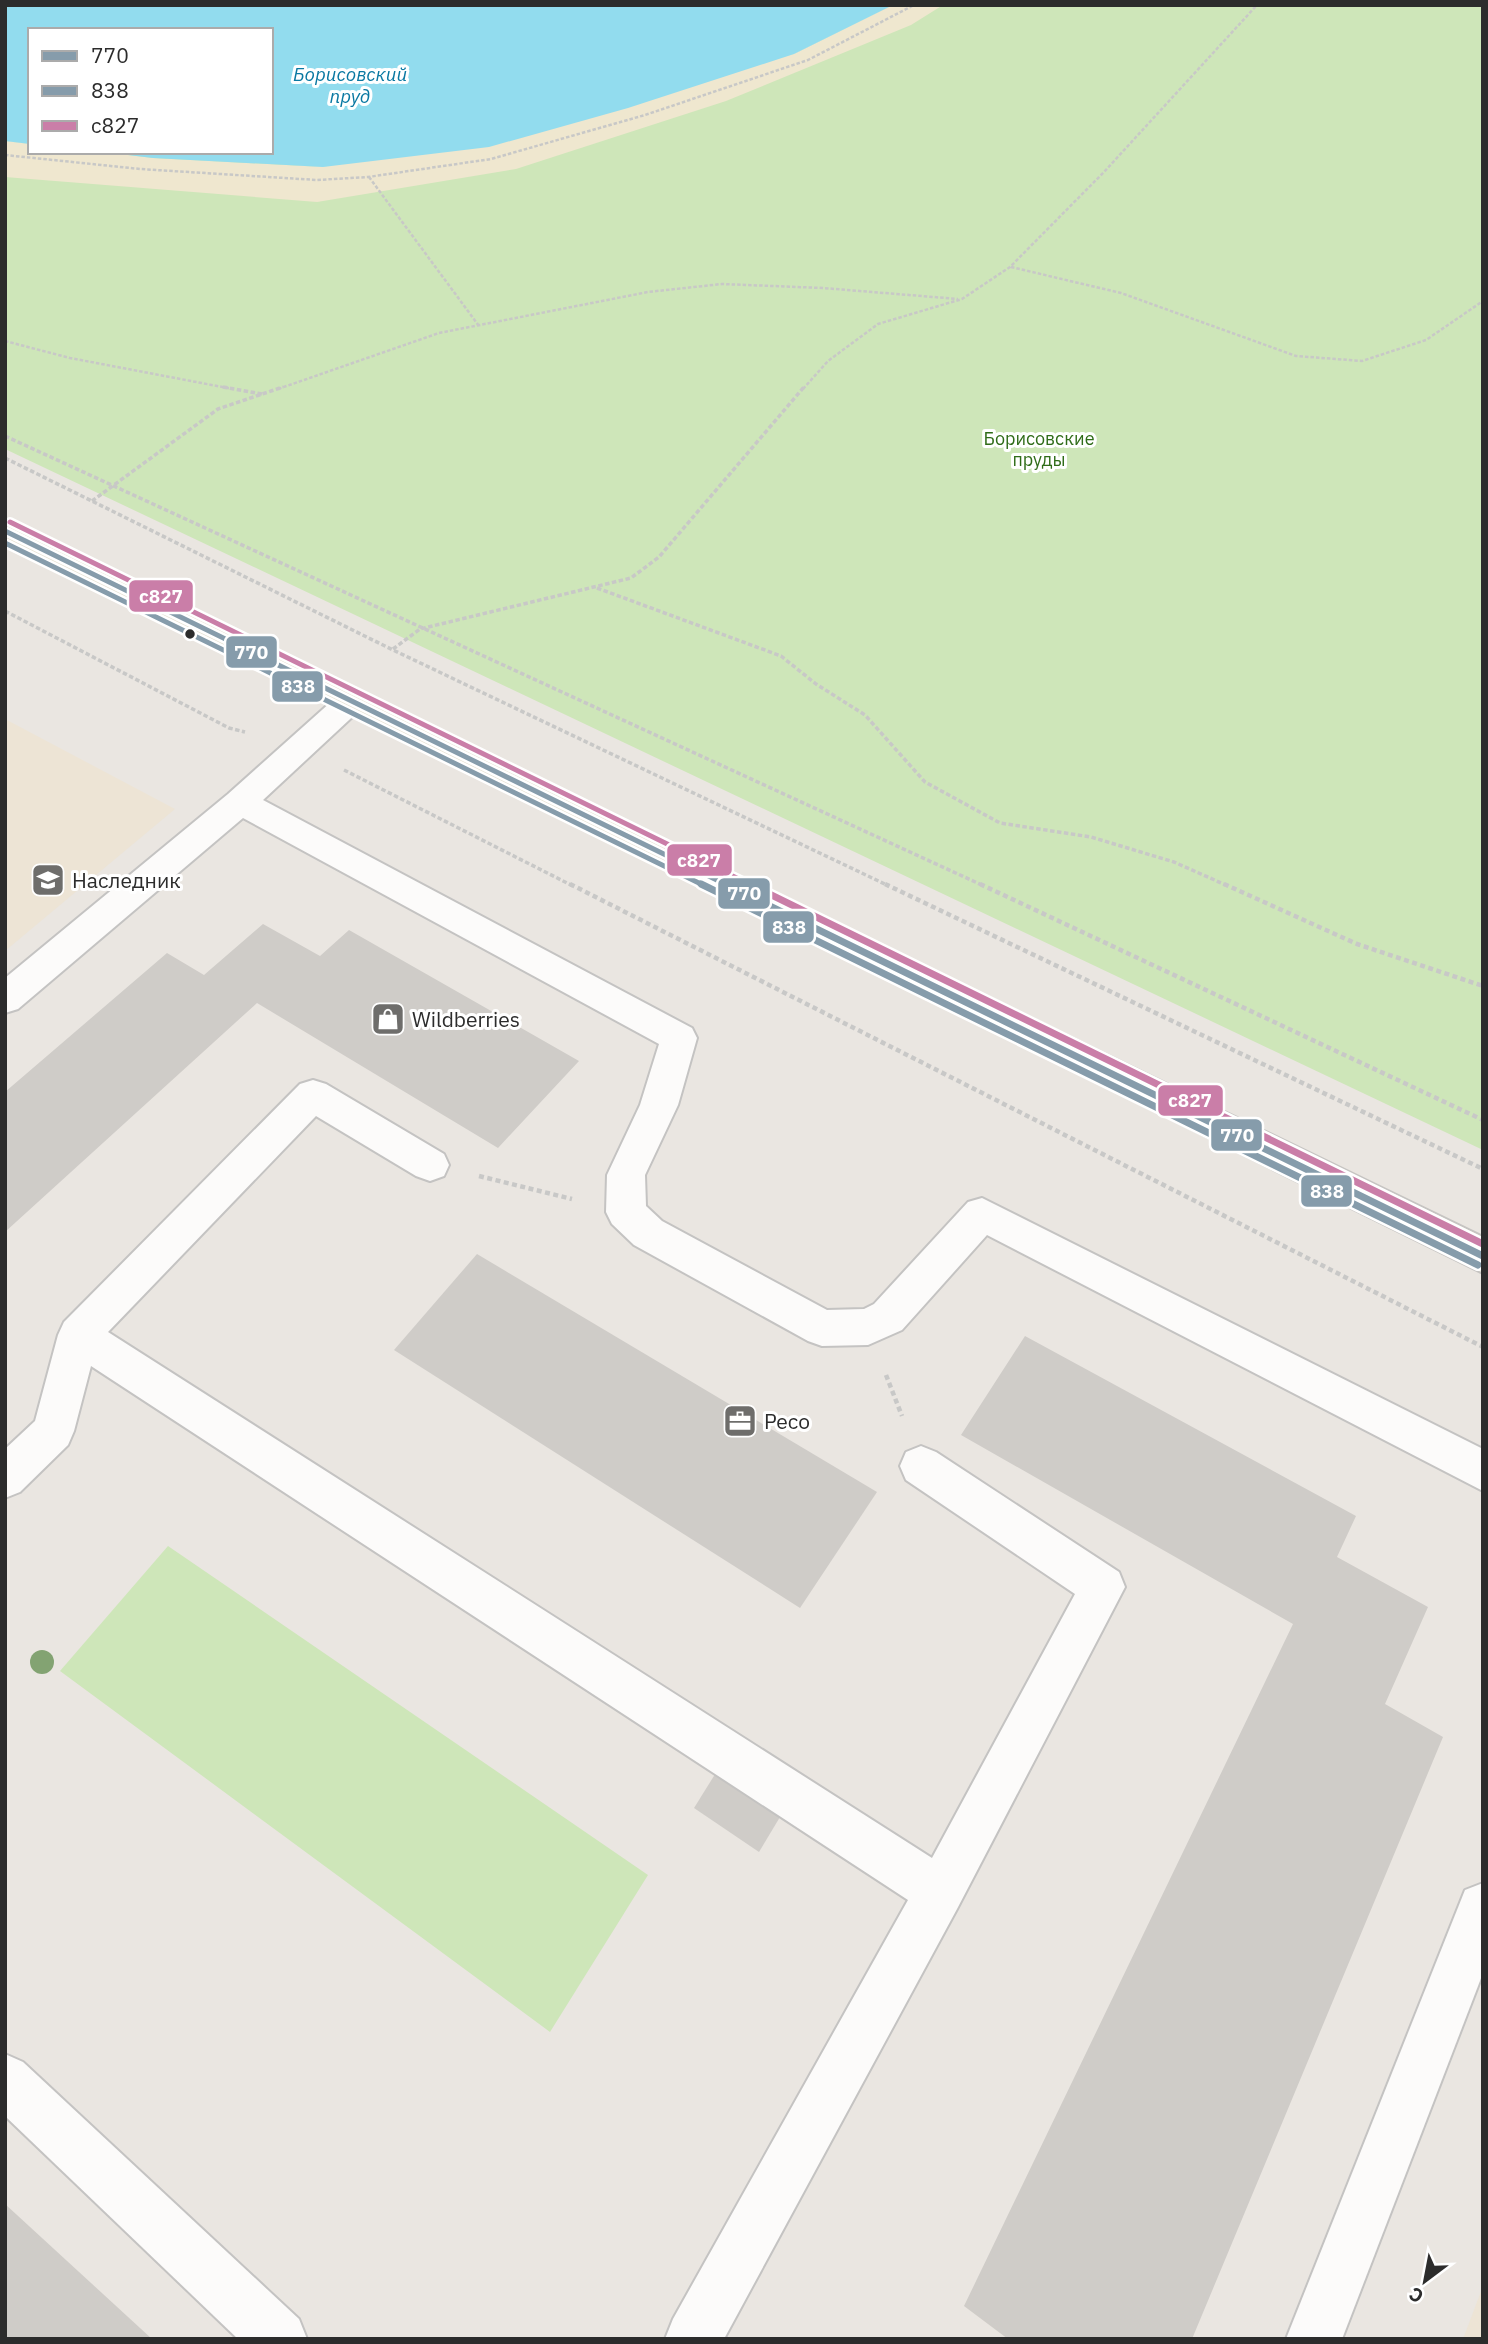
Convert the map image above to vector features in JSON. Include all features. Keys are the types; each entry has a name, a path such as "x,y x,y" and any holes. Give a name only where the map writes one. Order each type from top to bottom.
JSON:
{"main road":[{"path":"5,531 1483,1256"}],"lane":[{"path":"5,999 240,802 352,700"},
{"path":"240,802 679,1038 659,1105 626,1175 626,1212 648,1233 822,1328 867,1327 888,1317 982,1214 1483,1471"},
{"path":"5,1478 53,1431 78,1335 313,1095 430,1165"},
{"path":"78,1335 940,1892"},
{"path":"693,2339 940,1892 1103,1587 921,1466"},
{"path":"1314,2339 1483,1908"},
{"path":"5,2080 279,2339"}],"path":[{"path":"5,155 153,170 317,180 369,177 491,159 645,115 808,60 914,5"},
{"path":"393,650 420,629 631,578 659,557 764,431 828,361 878,324 962,299 1010,267 1104,172 1257,5"},
{"path":"369,177 479,326"},
{"path":"1010,267 1121,293 1296,356 1362,361 1426,340 1483,301"},
{"path":"92,501 218,410 439,333 648,292 722,284 823,288 962,299"},
{"path":"5,341 70,358 263,394"},
{"path":"5,436 990,889 1483,1120"},
{"path":"5,458 393,650 1483,1169"},
{"path":"594,587 781,656 816,684 865,715 925,782 1000,823 1091,837 1174,862 1357,944 1483,986"},
{"path":"5,611 229,728 299,747 1483,1347"},
{"path":"430,1165 626,1212"},
{"path":"867,1327 921,1466"}],"shaded area":[{"name":"Наследник","path":"5,719 175,809 5,951"},
{"path":"1483,2286 1483,2339 1463,2339"}],"green space":[{"name":"Борисовские пруды","path":"893,5 1483,5 1483,1150 5,449 5,141 28,144 28,154 132,154 323,167 794,54"},
{"path":"168,1546 648,1875 550,2032 60,1671"}],"sand":[{"path":"893,5 943,5 911,25 726,101 516,169 317,202 5,177 5,141 28,144 28,154 120,154 323,167 794,54"}],"water":[{"name":"Борисовский пруд","path":"5,5 893,5 794,54 628,108 489,147 323,167 120,154 273,154 273,28 28,28 28,144 5,141"}],"building":[{"path":"263,924 320,956 349,930 579,1061 498,1148 257,1003 5,1232 5,1092 167,953 204,975"},
{"path":"477,1254 877,1492 800,1608 394,1350"},
{"path":"1025,1336 1356,1516 1337,1557 1428,1607 1385,1704 1443,1737 1192,2339 1008,2339 964,2306 1293,1624 961,1435"},
{"path":"722,1763 786,1807 759,1852 694,1808"},
{"path":"5,2204 152,2339 5,2339"}],"transit line":[{"name":"с827","path":"10,522 1483,1244"},
{"name":"770","path":"5,531 1483,1256"},
{"name":"838","path":"5,543 1478,1265"}],"place":[{"name":"Наследник","path":"48,880"},
{"name":"Wildberries","path":"388,1019"},
{"name":"Ресо","path":"740,1421"}]}
